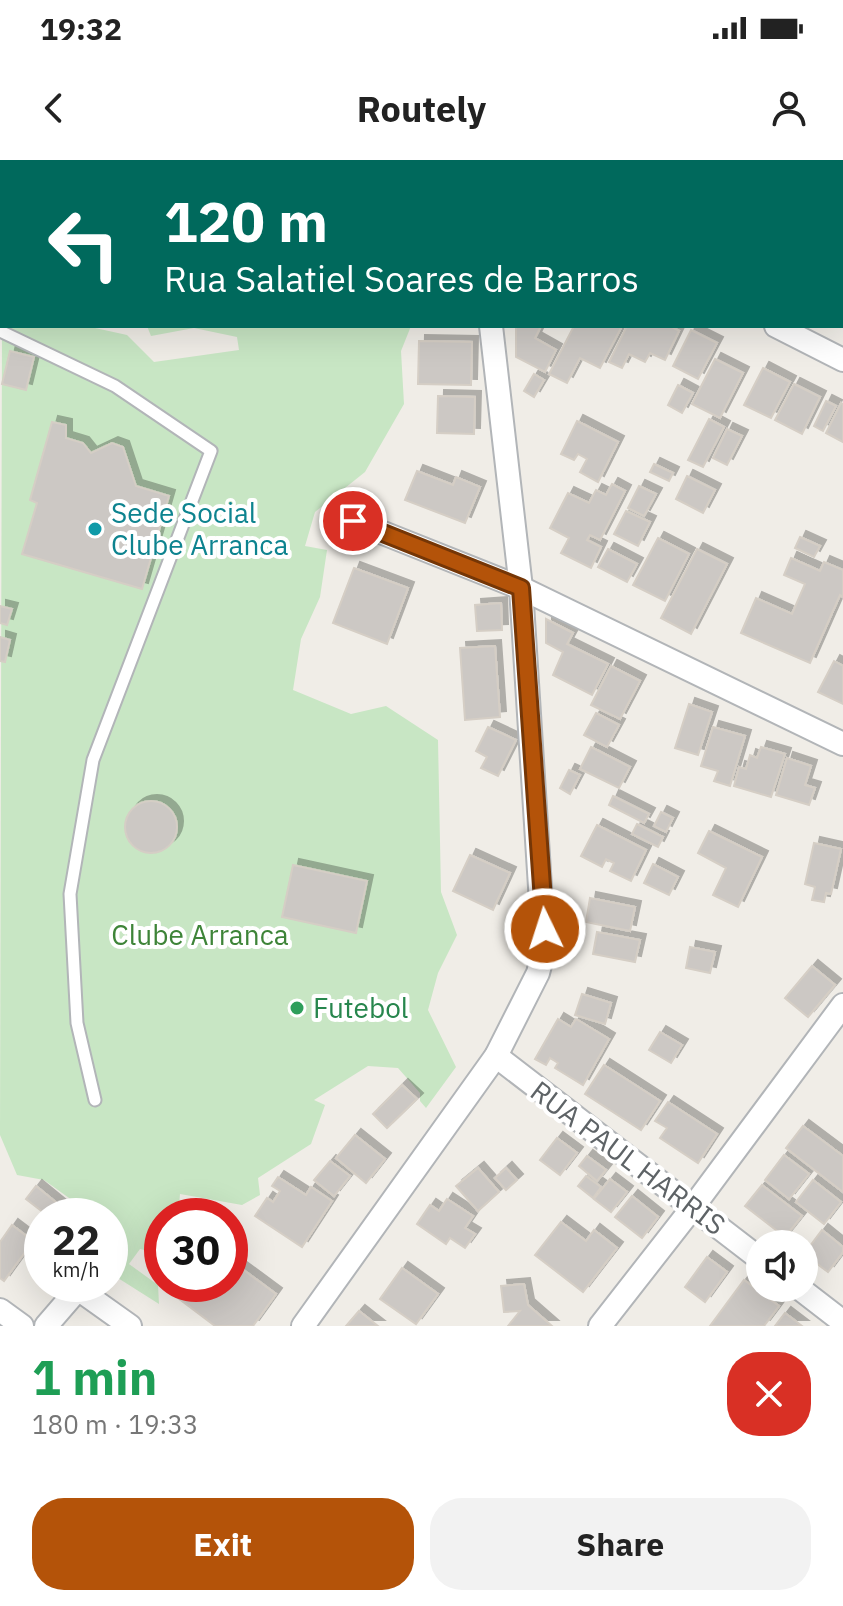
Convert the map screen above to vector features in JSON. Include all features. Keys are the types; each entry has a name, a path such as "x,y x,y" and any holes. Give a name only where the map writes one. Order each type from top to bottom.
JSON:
{"street":[{"path":"303,1326 496,1056 538,973 544,950 521,588 491,328"},
{"path":"780,328 843,360"},
{"path":"353,521 521,588 843,744"},
{"path":"600,1326 843,1005"},
{"name":"RUA PAUL HARRIS","path":"496,1056 746,1248"},
{"path":"46,1326 78,1289 130,1326"},
{"path":"817,1302 843,1322"},
{"path":"0,1310 22,1326"}],"lane":[{"path":"0,331 115,386 211,451 93,760 70,894 77,1023 95,1100"}],"green space":[{"name":"Clube Arranca","path":"2,328 95,328 127,335 154,362 239,350 237,337 194,328 410,328 401,351 404,404 365,472 315,512 305,546 327,550 320,597 301,639 293,690 351,714 386,706 438,740 441,892 457,935 438,973 428,1010 456,1067 426,1108 420,1101 420,1093 398,1068 368,1066 314,1100 325,1105 311,1144 258,1178 260,1195 248,1202 248,1198 203,1198 180,1194 180,1198 144,1198 144,1250 140,1249 129,1264 144,1275 144,1295 128,1284 128,1198 69,1198 44,1180 17,1175 0,1135"},
{"name":"Clube Arranca","path":"148,328 194,328 151,336"}],"building":[{"path":"516,328 540,328 535,338 556,350 545,372 516,357"},
{"path":"573,328 621,328 600,368 580,358 567,383 549,374"},
{"path":"626,328 674,328 679,331 665,360 650,353 645,362 629,354 622,368 609,362"},
{"path":"691,330 717,343 698,379 673,366"},
{"path":"419,341 472,342 471,385 418,384"},
{"path":"10,351 34,357 26,390 2,384"},
{"path":"715,359 743,373 720,418 692,404"},
{"path":"763,368 790,382 771,418 744,405"},
{"path":"534,374 544,380 534,397 524,391"},
{"path":"794,384 820,397 802,434 775,420"},
{"path":"678,385 693,393 682,413 668,405"},
{"path":"438,396 475,397 474,434 437,433"},
{"path":"826,401 836,406 823,431 814,426"},
{"path":"843,404 843,442 826,433"},
{"path":"709,419 724,427 703,467 688,460"},
{"path":"577,421 618,442 598,482 580,472 587,459 578,454 574,460 561,454"},
{"name":"Sede Social Clube Arranca","path":"52,422 66,425 66,438 83,443 91,453 112,443 123,447 136,486 169,496 142,589 22,554 37,503 30,500"},
{"path":"727,429 742,436 727,465 713,458"},
{"path":"654,464 673,473 669,481 650,472"},
{"path":"417,471 453,485 456,477 480,487 465,523 405,500"},
{"path":"687,476 715,490 703,513 676,499"},
{"path":"612,484 625,491 600,540 590,535 587,540 601,547 591,568 561,553 569,538 550,528 568,493 589,503 596,490 606,495"},
{"path":"639,486 656,494 644,516 628,508"},
{"path":"626,511 650,522 638,546 614,534"},
{"path":"800,537 820,546 814,557 795,548"},
{"path":"658,538 689,554 665,601 633,585"},
{"path":"608,549 637,564 627,582 598,567"},
{"path":"697,549 727,564 691,634 661,618"},
{"path":"791,558 820,571 824,562 843,570 843,597 840,595 810,663 741,633 756,598 792,614 805,584 784,575"},
{"path":"354,568 408,588 387,644 333,623"},
{"path":"501,603 502,630 477,631 475,605"},
{"path":"0,606 12,609 7,625 0,623"},
{"path":"546,619 573,633 567,644 608,664 592,695 553,675 563,652 546,643"},
{"path":"0,637 10,640 5,662 0,661"},
{"path":"495,646 500,717 465,720 460,648"},
{"path":"834,661 843,666 843,704 818,692"},
{"path":"611,666 640,681 620,719 591,705"},
{"path":"689,704 712,712 698,755 675,748"},
{"path":"596,713 619,725 607,747 584,735"},
{"path":"488,727 516,740 498,776 481,768 487,757 476,751"},
{"path":"713,727 745,736 730,786 714,781 718,771 701,766"},
{"path":"591,747 630,767 619,788 580,769"},
{"path":"761,747 785,754 771,797 734,786 739,767 746,769 750,755 757,758"},
{"path":"787,758 811,766 805,785 815,788 809,805 776,795"},
{"path":"569,770 580,775 570,794 560,788"},
{"path":"613,796 649,814 644,823 609,805"},
{"path":"151,801 170,808 177,827 170,846 151,853 132,846 125,827 132,808"},
{"path":"661,812 673,818 666,832 654,826"},
{"path":"637,824 663,837 658,847 632,834"},
{"path":"597,825 646,850 631,881 610,871 614,863 606,859 602,867 581,856"},
{"path":"709,831 762,857 738,907 713,895 726,868 698,853"},
{"path":"814,843 841,849 831,894 826,893 824,902 812,900 815,887 805,884"},
{"path":"470,855 510,873 493,910 453,891"},
{"path":"653,864 678,877 669,895 644,883"},
{"path":"293,865 367,881 356,933 282,917"},
{"path":"590,898 635,907 630,931 586,922"},
{"path":"597,932 640,940 635,962 593,954"},
{"path":"690,947 715,952 710,973 686,968"},
{"path":"812,966 835,985 808,1017 785,998"},
{"path":"582,994 611,1003 605,1024 575,1015"},
{"path":"558,1019 571,1027 576,1019 609,1039 583,1085 555,1068 558,1063 550,1058 546,1065 535,1059"},
{"path":"660,1032 682,1045 671,1063 649,1050"},
{"path":"604,1065 660,1101 641,1130 585,1094"},
{"path":"402,1085 417,1099 387,1128 373,1114"},
{"path":"668,1102 717,1134 698,1163 660,1138 667,1128 655,1121"},
{"path":"803,1126 843,1156 843,1192 786,1148"},
{"path":"355,1135 385,1159 366,1183 336,1158"},
{"path":"557,1138 577,1153 560,1175 540,1160"},
{"path":"784,1155 809,1174 789,1199 765,1180"},
{"path":"587,1156 606,1170 597,1181 579,1166"},
{"path":"330,1161 350,1176 334,1196 314,1180"},
{"path":"478,1168 499,1192 478,1211 456,1186"},
{"path":"506,1168 517,1180 506,1190 495,1178"},
{"path":"586,1176 601,1187 593,1198 578,1186"},
{"path":"278,1177 306,1195 311,1187 332,1201 302,1247 255,1216 267,1198 273,1202 280,1191 272,1186"},
{"path":"610,1179 627,1192 611,1212 594,1199"},
{"path":"813,1180 841,1202 824,1224 796,1202"},
{"path":"762,1185 802,1216 791,1230 776,1230 745,1206"},
{"path":"36,1186 51,1198 27,1198"},
{"path":"632,1196 658,1217 642,1238 615,1217"},
{"path":"447,1199 473,1216 465,1228 475,1234 465,1248 450,1238 446,1244 417,1224 430,1205 439,1211"},
{"path":"561,1222 586,1241 594,1230 617,1248 583,1292 535,1255"},
{"path":"12,1225 24,1234 24,1253 4,1281 0,1278 0,1242"},
{"path":"822,1230 843,1247 843,1252 828,1272 818,1264 818,1235"},
{"path":"707,1257 727,1272 705,1302 685,1287"},
{"path":"402,1268 438,1294 416,1324 380,1299"},
{"path":"248,1273 276,1294 253,1326 215,1326 183,1302 248,1302"},
{"path":"744,1280 746,1302 774,1302 779,1306 764,1326 710,1326"},
{"path":"524,1284 528,1305 552,1326 508,1326 520,1311 504,1312 501,1286"},
{"path":"359,1311 378,1326 346,1326"},
{"path":"785,1313 802,1326 775,1326"}],"place":[{"name":"Sede Social Clube Arranca","path":"95,529"},
{"name":"Futebol","path":"297,1008"}],"route":[{"path":"353,521 521,588 545,929"}]}
